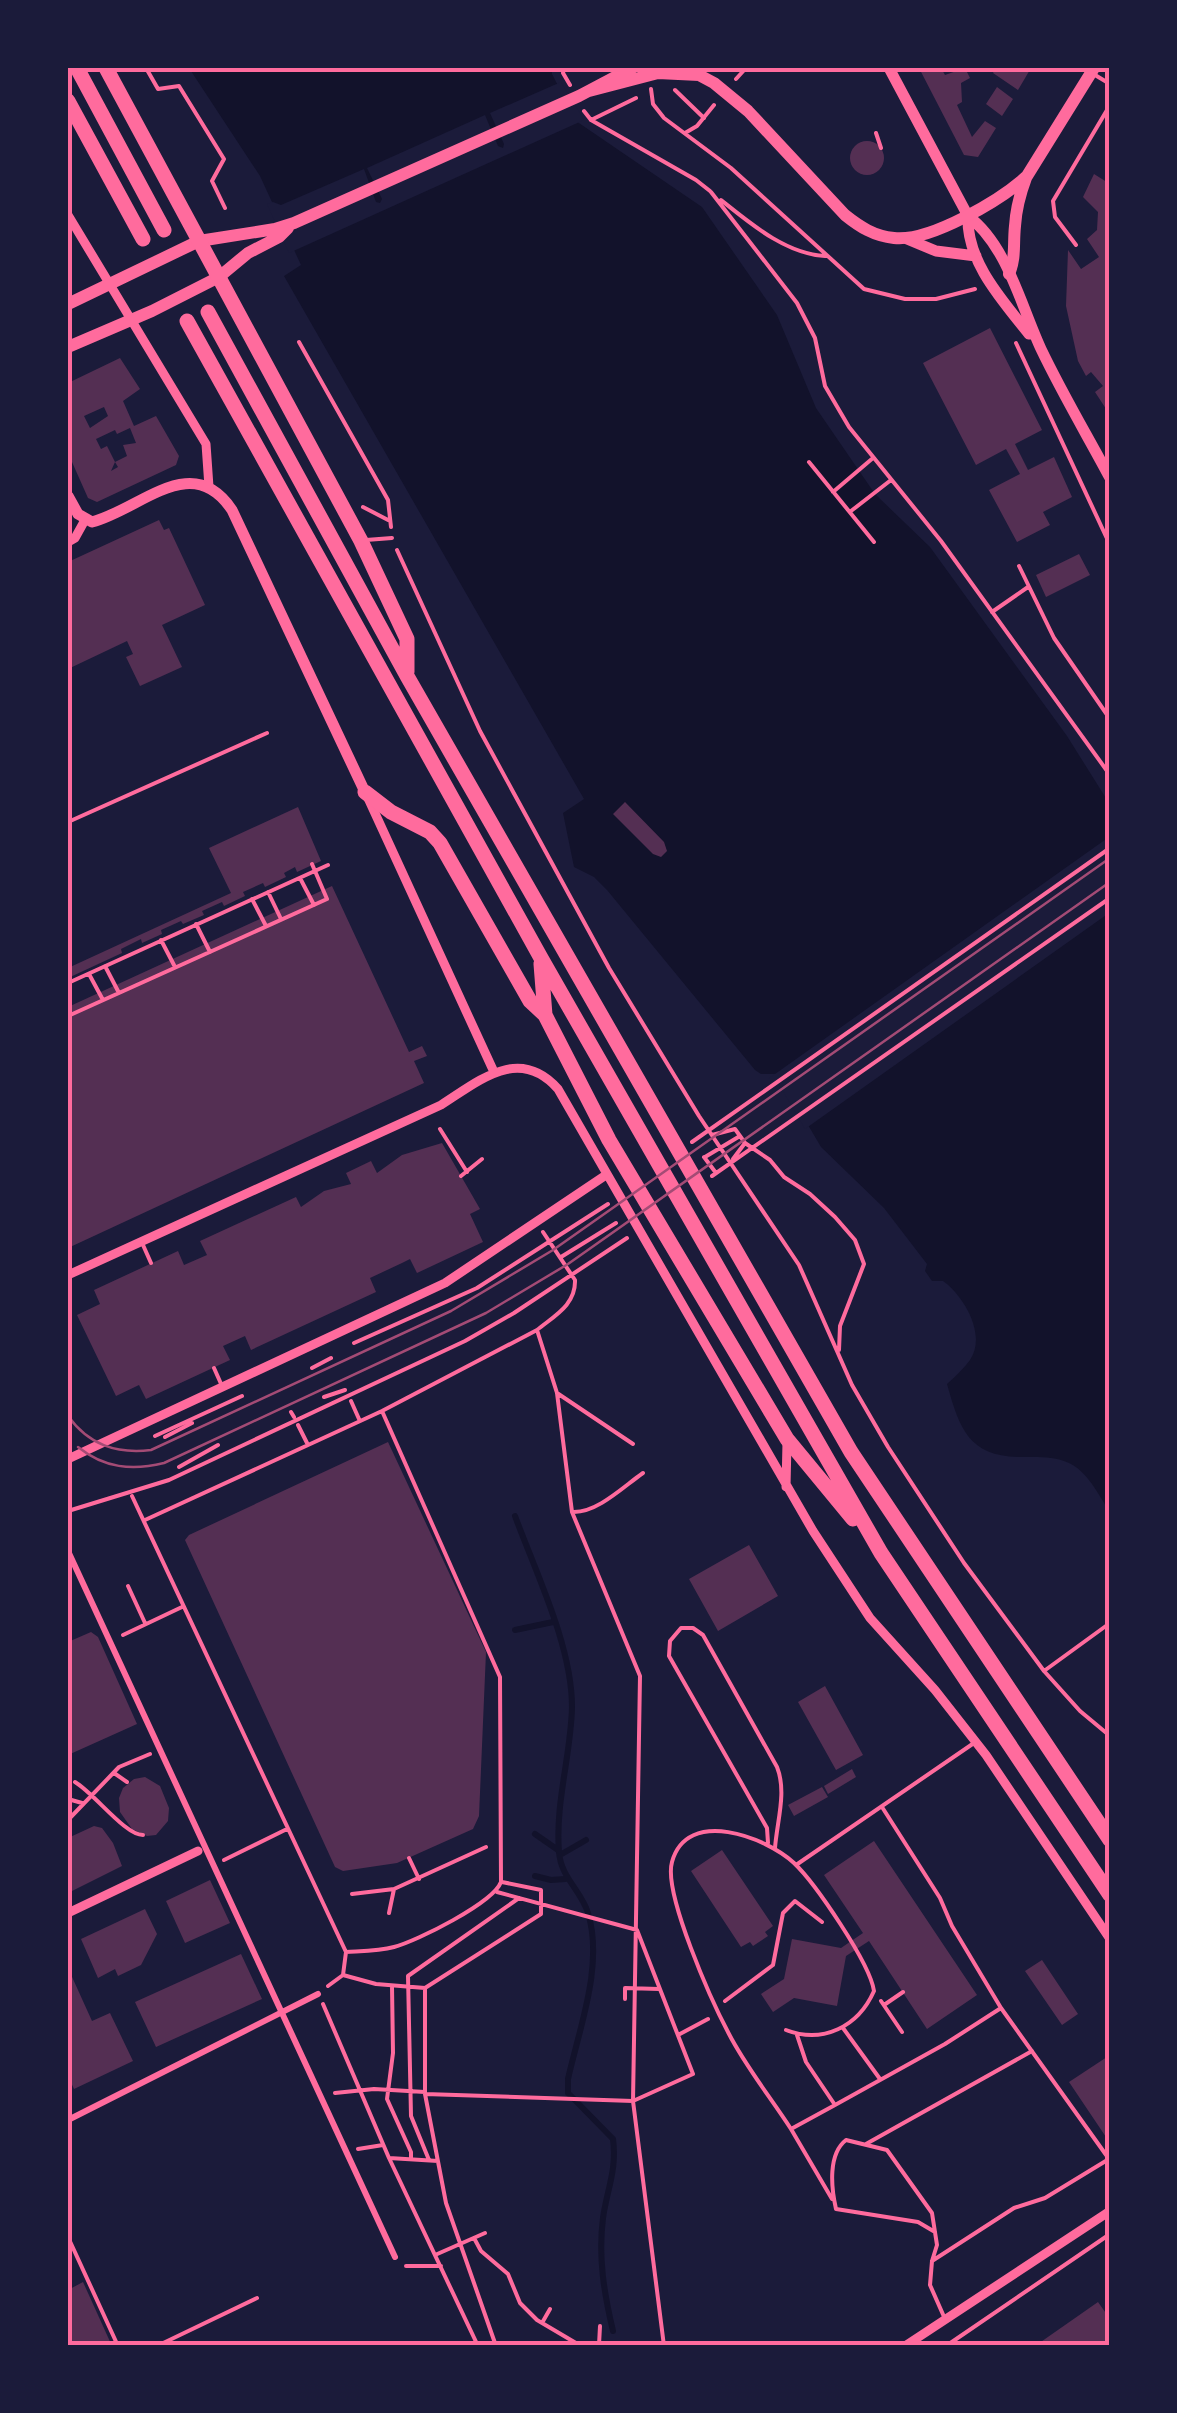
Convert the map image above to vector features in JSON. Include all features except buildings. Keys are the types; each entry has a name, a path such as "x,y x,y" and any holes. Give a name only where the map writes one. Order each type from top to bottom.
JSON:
{"highway":[{"path":"77,68 164,230"},
{"path":"106,68 361,541 407,638 408,676"},
{"path":"68,101 143,240"},
{"path":"208,312 408,676 851,1452 1110,1840"},
{"path":"187,321 541,958 881,1553 1110,1895"},
{"path":"365,792 391,812 430,832 440,843 530,1000 545,1015 618,1156 787,1439 881,1553"},
{"path":"541,958 545,1015"}],"main road":[{"path":"68,347 219,277 294,223 584,94 632,68"},
{"path":"1009,274 1016,258 1018,200 1027,176 1092,70"},
{"path":"584,94 658,73 699,75 714,82 742,106 845,215 877,234 908,238 968,216 992,204 1027,176"},
{"path":"68,304 198,240 277,233"}],"street":[{"path":"889,68 968,216 982,226 1009,274 1041,349 1110,478"},
{"path":"68,215 206,444 209,486"},
{"path":"968,216 967,236 976,256 1005,304 1041,349"},
{"path":"908,238 936,252 976,256"},
{"path":"85,520 101,520 183,483 209,486 232,510 494,1072"},
{"path":"68,496 85,520"},
{"path":"68,542 75,538 85,520"},
{"path":"68,1275 440,1106 494,1072 518,1068 547,1077 558,1089 786,1488 870,1618 976,1741 1110,1939"},
{"path":"68,1458 445,1284 606,1175"},
{"path":"786,1488 787,1439"},
{"path":"68,1551 105,1642 395,2257"},
{"path":"68,1912 198,1851"},
{"path":"68,2120 318,1994"},
{"path":"905,2346 1110,2211"}],"lane":[{"path":"1092,70 1110,84"},
{"path":"1076,245 1055,217 1053,201 1110,105"},
{"path":"361,541 392,538"},
{"path":"141,1241 151,1263"},
{"path":"214,1368 223,1387"},
{"path":"768,1846 767,1828 669,1656 672,1636 681,1628 693,1628 703,1635 784,1785 777,1812 775,1848"},
{"path":"796,1865 976,1741"},
{"path":"882,1808 940,1898 952,1926 1001,2008 1109,2159 1046,2198 1014,2208 932,2261"},
{"path":"786,2030 819,2036 843,2028 868,2004 874,1991 862,1956 796,1865 775,1848 724,1831 706,1830 682,1843 670,1867 676,1906 729,2034 836,2209 918,2222 935,2232"},
{"path":"352,1894 394,1889 486,1847"},
{"path":"409,1858 420,1879"},
{"path":"389,1912 394,1889"},
{"path":"791,2130 1001,2008"},
{"path":"843,2028 880,2080"},
{"path":"796,2034 806,2062 835,2104"},
{"path":"864,2145 1032,2050"},
{"path":"834,2202 834,2154 846,2140 886,2150 932,2212 937,2245 932,2261 932,2296 945,2319"},
{"path":"157,2346 257,2298"}],"path":[{"path":"146,68 158,89 179,86 224,159 212,180 224,208"},
{"path":"650,87 652,104 664,118 732,168 855,283 882,295 905,299 936,299 974,289"},
{"path":"678,93 704,118 685,133"},
{"path":"634,98 591,120 696,180 771,237 796,250 825,256"},
{"path":"876,133 881,148"},
{"path":"712,192 797,302 814,338 820,370 834,403 873,458 942,541 1110,775"},
{"path":"299,342 388,500 390,520 363,507"},
{"path":"1016,342 1110,545"},
{"path":"833,492 873,458"},
{"path":"809,462 874,542"},
{"path":"850,512 891,480"},
{"path":"392,538 480,731 609,968 712,1135 799,1265 839,1356 888,1447 953,1547 1044,1671 1080,1712 1110,1736"},
{"path":"1018,566 1054,638 1110,719"},
{"path":"992,612 1028,587"},
{"path":"68,822 267,733"},
{"path":"1103,766 1110,762"},
{"path":"679,1152 1110,848"},
{"path":"68,1016 327,898 312,864"},
{"path":"68,984 328,865"},
{"path":"300,877 314,905"},
{"path":"268,892 282,919"},
{"path":"701,1184 1110,898"},
{"path":"252,899 266,926"},
{"path":"196,924 210,952"},
{"path":"161,940 175,967"},
{"path":"105,966 119,993"},
{"path":"89,974 103,1000"},
{"path":"440,1128 464,1174 482,1160"},
{"path":"712,1135 735,1129 745,1143 770,1160 784,1178 810,1194 856,1240 864,1264 840,1326 839,1356"},
{"path":"704,1157 740,1136"},
{"path":"730,1162 745,1143"},
{"path":"345,1348 447,1303 533,1254 621,1195"},
{"path":"560,1257 616,1222"},
{"path":"68,1511 169,1480 465,1341 514,1314 640,1228"},
{"path":"144,1521 382,1412 536,1330 575,1294 575,1280 540,1229"},
{"path":"536,1330 556,1392 572,1512 640,1676 632,2102 664,2346"},
{"path":"297,1369 330,1354 332,1360 312,1368"},
{"path":"324,1396 345,1390"},
{"path":"556,1392 633,1444"},
{"path":"165,1437 247,1393"},
{"path":"351,1401 360,1421"},
{"path":"346,1952 396,1947 497,1892 501,1882 500,1678 382,1412"},
{"path":"146,1438 165,1437 204,1417"},
{"path":"298,1425 308,1445"},
{"path":"179,1467 218,1446"},
{"path":"572,1512 582,1513 596,1506 642,1473"},
{"path":"132,1496 346,1952 343,1975 318,1994 388,2158 478,2346"},
{"path":"128,1586 146,1624"},
{"path":"105,1642 184,1606"},
{"path":"1044,1671 1110,1623"},
{"path":"68,1820 114,1773 159,1750"},
{"path":"114,1773 128,1782"},
{"path":"75,1782 132,1834 144,1835"},
{"path":"68,1799 82,1803"},
{"path":"220,1862 288,1828"},
{"path":"343,1975 392,1986 426,1988 542,1914 541,1890 501,1882"},
{"path":"497,1892 637,1930"},
{"path":"428,2160 412,2116 409,2091 408,1976 519,1898"},
{"path":"678,2035 706,2021 773,1965 783,1913 794,1901 822,1922"},
{"path":"320,2095 388,2090 632,2102 693,2074 637,1930"},
{"path":"392,1986 393,2053 386,2099 412,2152 411,2158"},
{"path":"426,1988 425,2093 446,2203 496,2346"},
{"path":"624,1999 625,1988 659,1988"},
{"path":"874,1991 902,2032"},
{"path":"884,2005 902,1992"},
{"path":"346,2152 383,2144"},
{"path":"388,2158 438,2161"},
{"path":"436,2255 486,2233"},
{"path":"946,2346 1110,2234"},
{"path":"68,2237 118,2346"},
{"path":"474,2238 481,2251 508,2274 520,2303 542,2324 580,2346"},
{"path":"395,2257 400,2266 441,2266"},
{"path":"542,2324 550,2309"},
{"path":"588,2346 602,2345 600,2326"}],"shaded area":[{"path":"189,68 552,68 576,121 702,207 777,315 816,408 875,494 930,547 1067,736 1109,803 1109,1511 1087,1477 1069,1463 1052,1458 1004,1456 990,1452 970,1438 947,1384 975,1350 974,1328 965,1306 943,1281 932,1281 925,1271 927,1264 884,1208 821,1147 778,1074 755,1070 607,890 594,877 574,867 563,813 584,799 284,276 301,265 260,176"}],"pier":[{"path":"561,82 584,120 289,253 267,204 281,205 364,169 376,202 380,203 382,199 367,168 485,115 498,146 503,148 490,113"},
{"path":"1109,837 1109,913 805,1129 776,1079 768,1079"}],"waterway":[{"path":"515,1516 551,1610 570,1684 571,1725 559,1815 559,1852 563,1869 588,1913 593,1954 568,2093 613,2139 613,2170 601,2247 613,2331"},
{"path":"515,1630 553,1622"},
{"path":"535,1834 558,1850"},
{"path":"560,1855 586,1840"},
{"path":"535,1876 565,1879"}],"tram line":[{"path":"68,1416 94,1441 115,1449 151,1450 451,1311 553,1250 1110,858"},
{"path":"78,1447 119,1466 164,1463 486,1313 568,1264 1110,882"}]}
